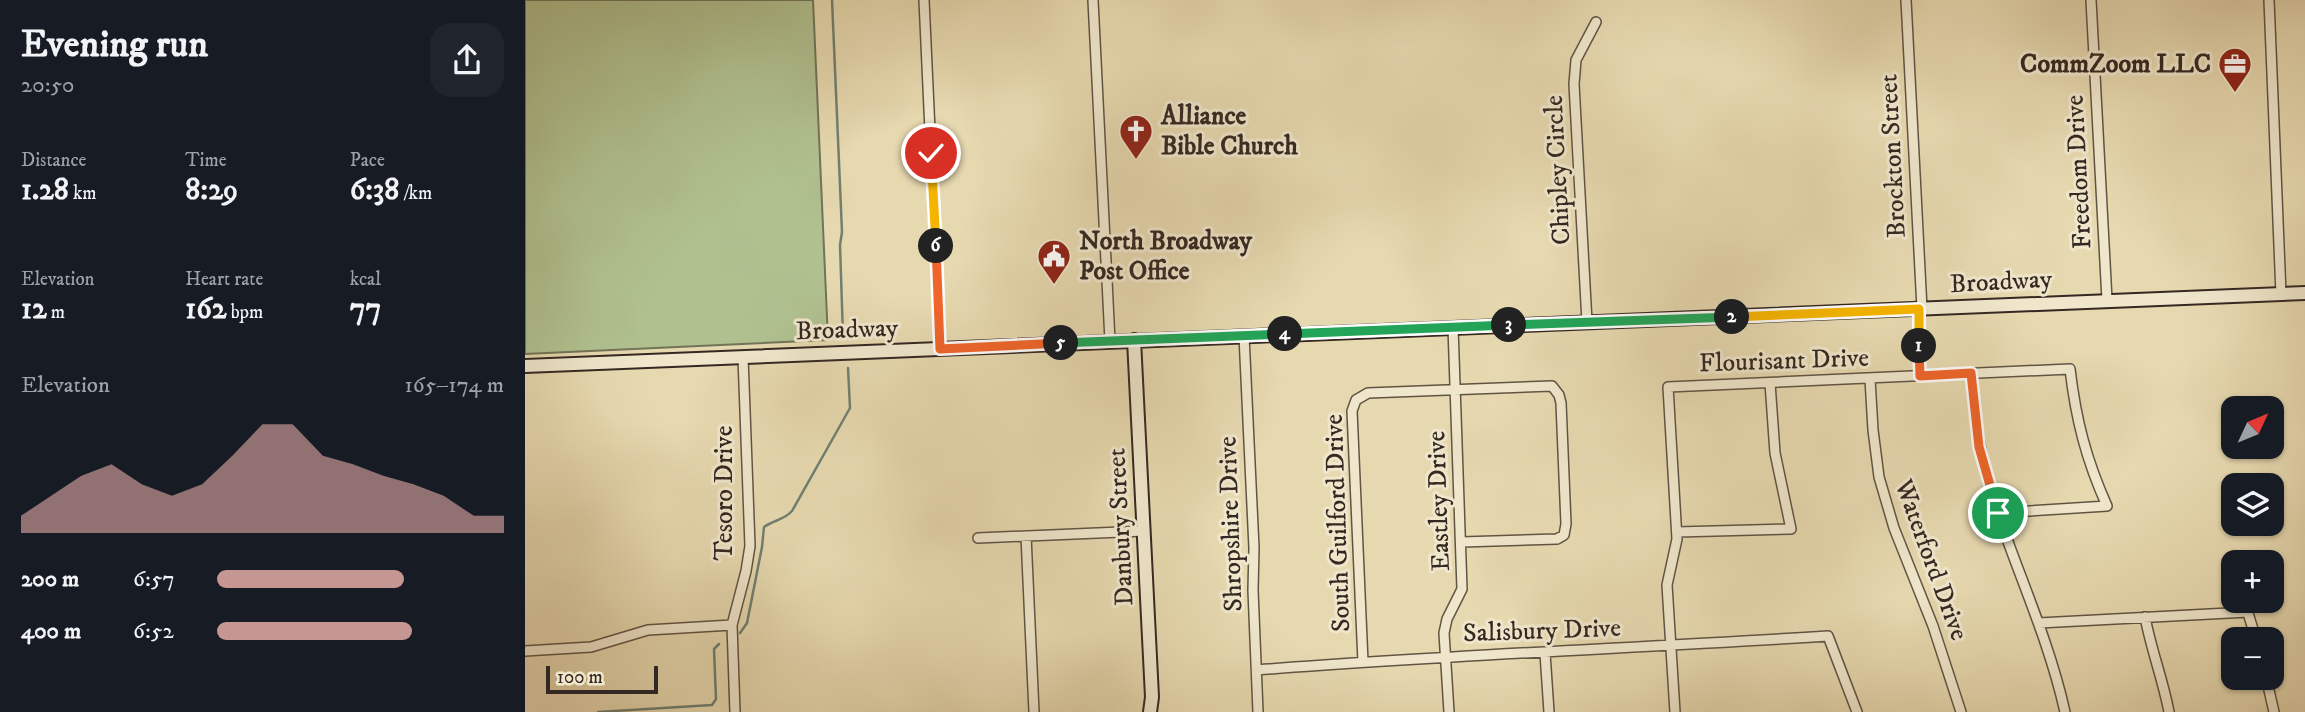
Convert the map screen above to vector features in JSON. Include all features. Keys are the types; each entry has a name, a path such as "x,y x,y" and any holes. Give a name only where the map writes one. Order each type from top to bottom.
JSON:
{"main road":[{"name":"Broadway","path":"525,366 2305,293"},
{"name":"Danbury Street","path":"1134,340 1145,531 1152,696 1150,712"}],"street":[{"path":"924,0 940,349"},
{"path":"1093,0 1110,341"},
{"name":"Brockton Street","path":"1906,0 1921,309 1920,376"},
{"name":"Freedom Drive","path":"2091,0 2107,300"},
{"path":"2269,0 2281,293"},
{"name":"Chipley Circle","path":"1587,322 1574,84 1576,60 1596,22"},
{"name":"Eastley Drive","path":"1449,712 1444,633 1447,619 1462,589 1453,327"},
{"name":"Shropshire Drive","path":"1244,335 1258,712"},
{"name":"Tesoro Drive","path":"735,712 732,625 750,546 743,357"},
{"name":"Flourisant Drive","path":"1677,532 1668,387 2070,369 2082,443 2107,506 1998,513"},
{"path":"1971,373 1979,447 1998,513 2039,623 2065,712"},
{"name":"Waterford Drive","path":"1870,379 1879,477 1893,528 1933,626 1961,712"},
{"path":"1675,712 1667,585 1677,550 1677,532 1791,529 1775,453 1770,383"},
{"path":"1456,391 1545,385 1557,390 1561,402 1566,524 1564,535 1557,539 1461,542"},
{"name":"South Guilford Drive","path":"1363,662 1352,411 1354,405 1357,398 1368,393 1456,391"},
{"path":"978,538 1145,531"},
{"path":"1026,536 1034,712"},
{"path":"2039,623 2227,613"},
{"path":"2145,617 2169,712"},
{"path":"525,651 591,647 653,629 732,625"},
{"name":"Salisbury Drive","path":"1257,670 1445,656 1545,653 1828,636 1855,711"},
{"path":"1545,653 1549,712"},
{"path":"2269,690 2274,712"}],"green space":[{"path":"525,0 813,0 828,340 525,354"}],"waterway":[{"path":"832,0 842,232 840,245 843,336"},
{"path":"740,633 747,623 764,527 792,511 850,408 848,368"},
{"path":"598,712 712,705 716,699 714,649 719,644"}],"place":[{"name":"CommZoom LLC","path":"2235,94"},
{"name":"Alliance Bible Church","path":"1136,161"},
{"name":"North Broadway Post Office","path":"1054,286"}],"route":[{"path":"931,153 940,349 1919,309 1920,376 1971,373 1979,447 1998,513"}]}
